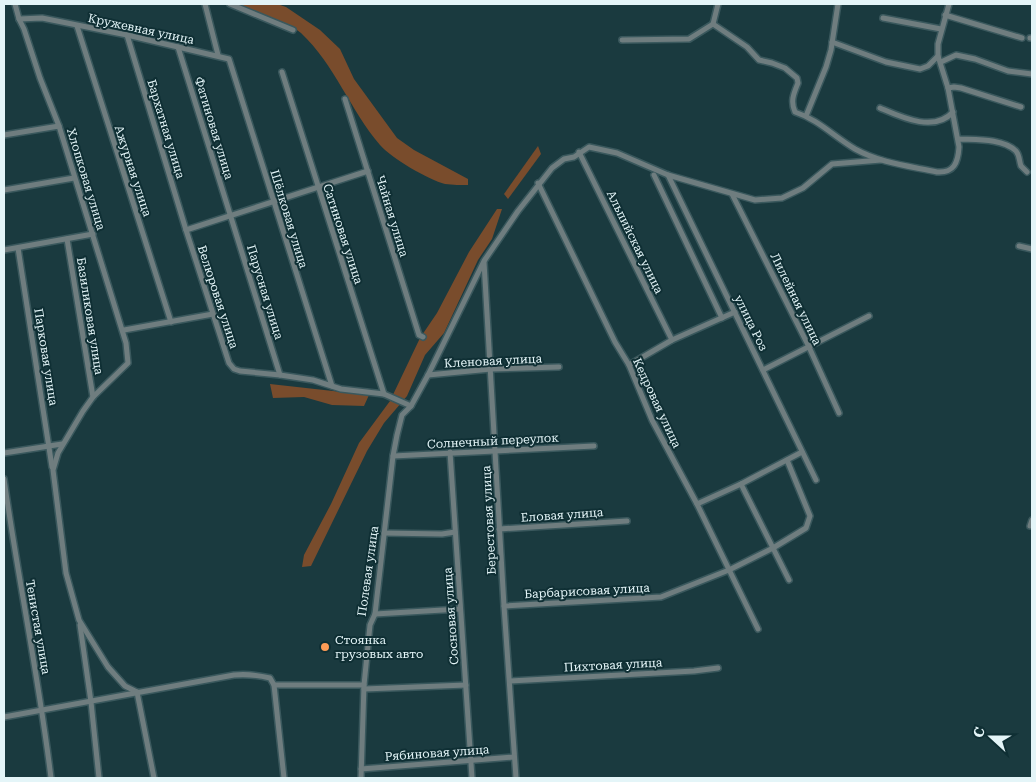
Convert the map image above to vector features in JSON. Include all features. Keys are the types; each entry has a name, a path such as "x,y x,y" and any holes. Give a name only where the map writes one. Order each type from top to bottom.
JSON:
{"street":[{"name":"Хлопковая улица","path":"15,4 18,19 24,29 40,78 59,126 124,330 128,363 119,374 93,397"},
{"path":"206,4 218,55"},
{"path":"230,4 292,30"},
{"path":"622,40 689,39 713,24 718,4"},
{"path":"806,116 820,84 832,42 838,4"},
{"path":"713,24 747,47 759,60 785,68 797,78 798,83 793,93 792,106 795,112 827,128 856,150 881,160 946,173 952,169 958,155 954,112 938,44 949,4"},
{"path":"945,15 1022,38"},
{"name":"Кружевная улица","path":"18,19 42,18 229,58"},
{"path":"883,18 942,29"},
{"name":"Ажурная улица","path":"78,26 171,322"},
{"name":"Бархатная улица","path":"127,35 186,230"},
{"path":"832,42 886,62 920,69 940,59 956,55 975,59 1008,71 1032,74"},
{"name":"Фатиновая улица","path":"178,47 230,215"},
{"name":"Шёлковая улица","path":"229,58 332,386"},
{"name":"Сатиновая улица","path":"282,72 384,394"},
{"path":"948,88 961,88 1021,107"},
{"name":"Чайная улица","path":"345,99 419,335 423,337"},
{"path":"880,108 914,122 942,120 948,118 954,112"},
{"path":"4,135 59,126"},
{"path":"958,139 980,138 1015,150 1020,157 1021,166 1027,172"},
{"path":"579,152 589,147 617,153 668,175 755,200 782,198 803,188 832,164 881,160"},
{"name":"Полевая улица","path":"361,778 364,687 370,625 375,614 393,456 402,415 411,406 428,375 469,288 484,261 538,183 564,158 574,157 579,152"},
{"name":"Альпийская улица","path":"579,152 672,340"},
{"path":"186,230 368,171"},
{"name":"улица Роз","path":"654,175 722,318"},
{"name":"улица Роз","path":"668,175 816,480"},
{"path":"4,190 74,178"},
{"name":"Кедровая улица","path":"538,183 615,342 629,365 652,420 758,629"},
{"name":"Лилейная улица","path":"732,194 839,413"},
{"name":"Парусная улица","path":"230,215 280,374"},
{"name":"Велюровая улица","path":"186,230 229,363 234,369 240,371 280,374"},
{"path":"4,250 93,234"},
{"name":"Базиликовая улица","path":"67,239 93,397"},
{"path":"1019,246 1032,249"},
{"name":"Парковая улица","path":"18,248 53,470 66,573 79,620"},
{"name":"Берестовая улица","path":"484,261 494,450 516,778"},
{"path":"629,365 672,340 735,312"},
{"path":"124,330 213,314"},
{"path":"763,370 869,316"},
{"name":"Кленовая улица","path":"428,375 491,369 559,367"},
{"path":"280,374 313,380 341,389 384,394 411,406"},
{"path":"53,470 62,444 93,397"},
{"path":"4,453 62,444"},
{"name":"Солнечный переулок","path":"393,456 594,446"},
{"name":"Сосновая улица","path":"450,452 472,778"},
{"path":"696,504 741,484 802,452"},
{"name":"Барбарисовая улица","path":"504,606 661,597 729,570 773,548 806,528 810,516 787,460"},
{"name":"Тенистая улица","path":"4,479 43,710 51,778"},
{"path":"741,484 788,580"},
{"name":"Еловая улица","path":"499,529 627,521"},
{"path":"384,533 442,534 455,532"},
{"path":"375,614 460,608"},
{"path":"79,620 108,667 125,686 137,692"},
{"path":"79,620 91,702 99,778"},
{"name":"Пихтовая улица","path":"510,681 718,668"},
{"path":"4,717 244,674 270,678 274,685 284,778"},
{"path":"274,685 364,687 466,685"},
{"path":"137,692 154,778"},
{"name":"Рябиновая улица","path":"361,769 514,757"}],"shaded area":[{"path":"235,4 277,4 286,7 320,30 340,49 354,79 397,138 414,150 468,179 468,185 438,182 411,168 385,150 369,131 323,59 301,33 280,21"},
{"path":"538,146 541,154 508,199 504,194"},
{"path":"497,209 502,209 492,239 478,260 444,333 425,355 407,396 384,423 367,451 311,566 302,567 304,555 331,504 359,443 390,401 420,338 437,313 469,252"},
{"path":"270,384 369,395 364,406 332,405 304,397 273,398"}],"place":[{"name":"Стоянка грузовых авто","path":"325,647"}]}
